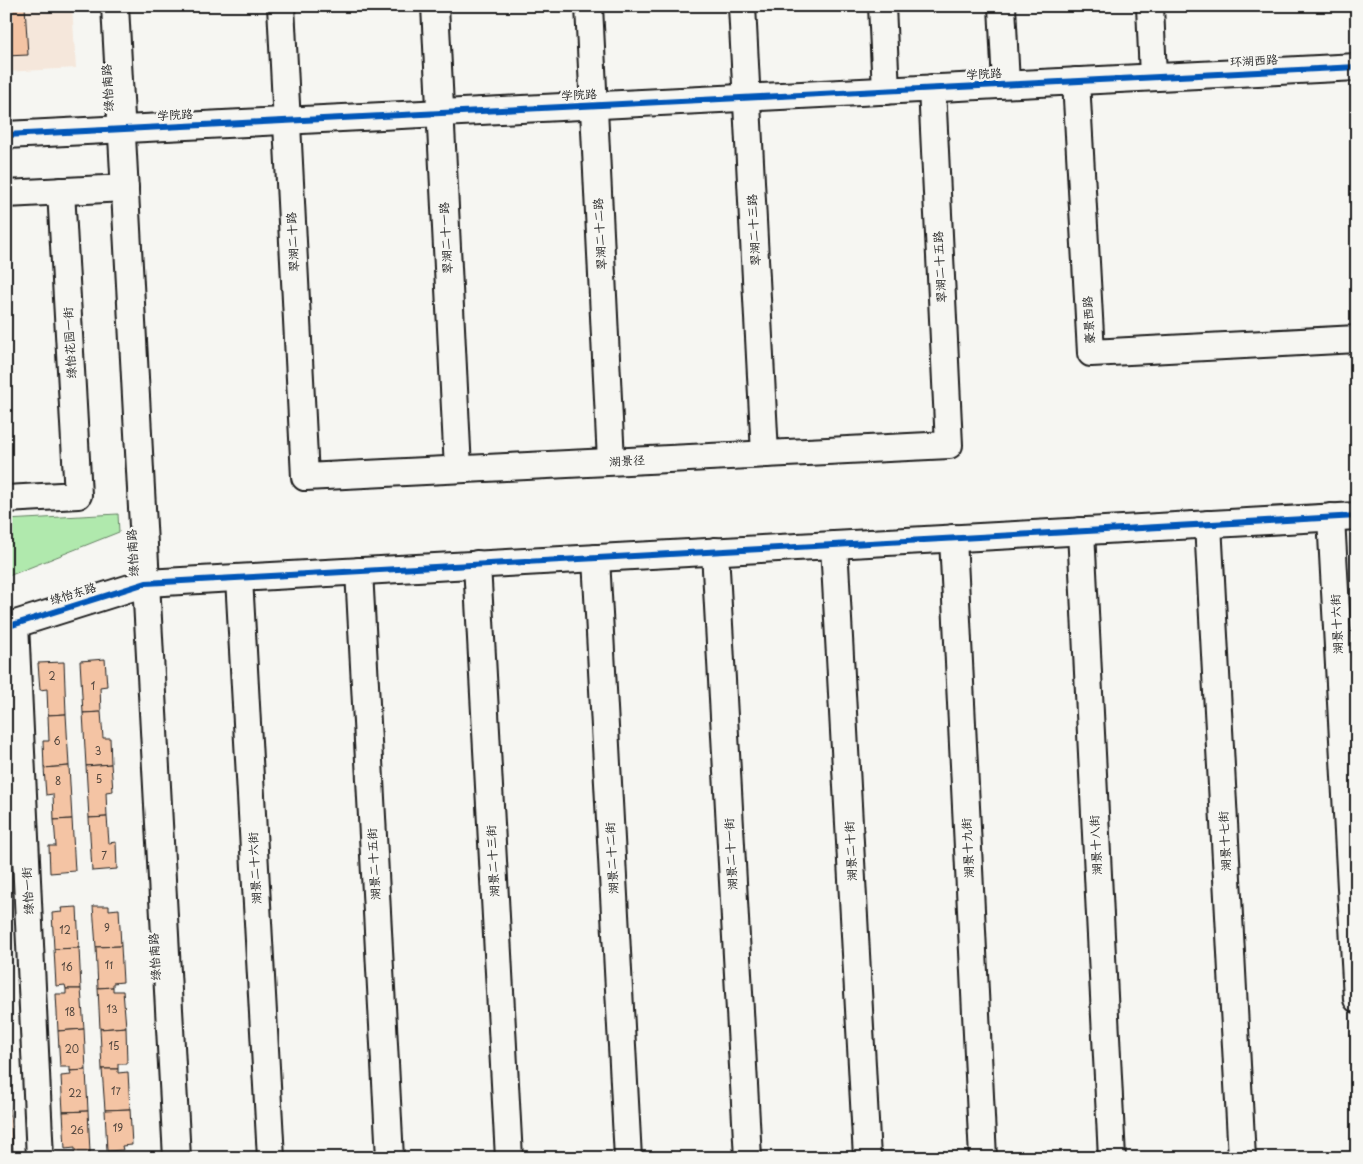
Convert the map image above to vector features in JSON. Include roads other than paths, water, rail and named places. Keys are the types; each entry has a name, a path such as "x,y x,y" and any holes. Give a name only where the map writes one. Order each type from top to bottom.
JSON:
{"street":[{"name":"绿怡南路","path":"115,6 177,1158"},
{"name":"翠湖二十路","path":"281,6 305,477"},
{"name":"翠湖二十一路","path":"435,6 458,469"},
{"name":"翠湖二十二路","path":"588,6 611,462"},
{"name":"翠湖二十三路","path":"742,6 765,454"},
{"path":"882,6 886,91"},
{"path":"1002,6 1006,84"},
{"path":"1150,6 1153,77"},
{"name":"环湖西路","path":"1153,77 1357,67"},
{"name":"学院路","path":"6,134 1153,77"},
{"name":"豪景西路","path":"1076,81 1091,353 1357,339"},
{"name":"翠湖二十五路","path":"932,88 949,445"},
{"path":"6,194 125,188"},
{"name":"绿怡花园一街","path":"6,499 78,495 61,191"},
{"name":"湖景径","path":"305,477 949,445"},
{"name":"绿怡东路","path":"11,625 146,582 1357,516"},
{"name":"湖景十六街","path":"1331,517 1357,999"},
{"name":"湖景十七街","path":"1208,524 1242,1158"},
{"name":"湖景十八街","path":"1081,531 1112,1158"},
{"name":"湖景十九街","path":"953,538 983,1158"},
{"name":"湖景二十街","path":"834,545 867,1158"},
{"name":"湖景二十一街","path":"715,551 748,1158"},
{"name":"湖景二十二街","path":"596,558 628,1158"},
{"name":"湖景二十三街","path":"477,564 509,1158"},
{"name":"湖景二十五街","path":"359,571 390,1158"},
{"name":"湖景二十六街","path":"239,578 271,1158"},
{"name":"绿怡一街","path":"11,625 40,1158"}]}
